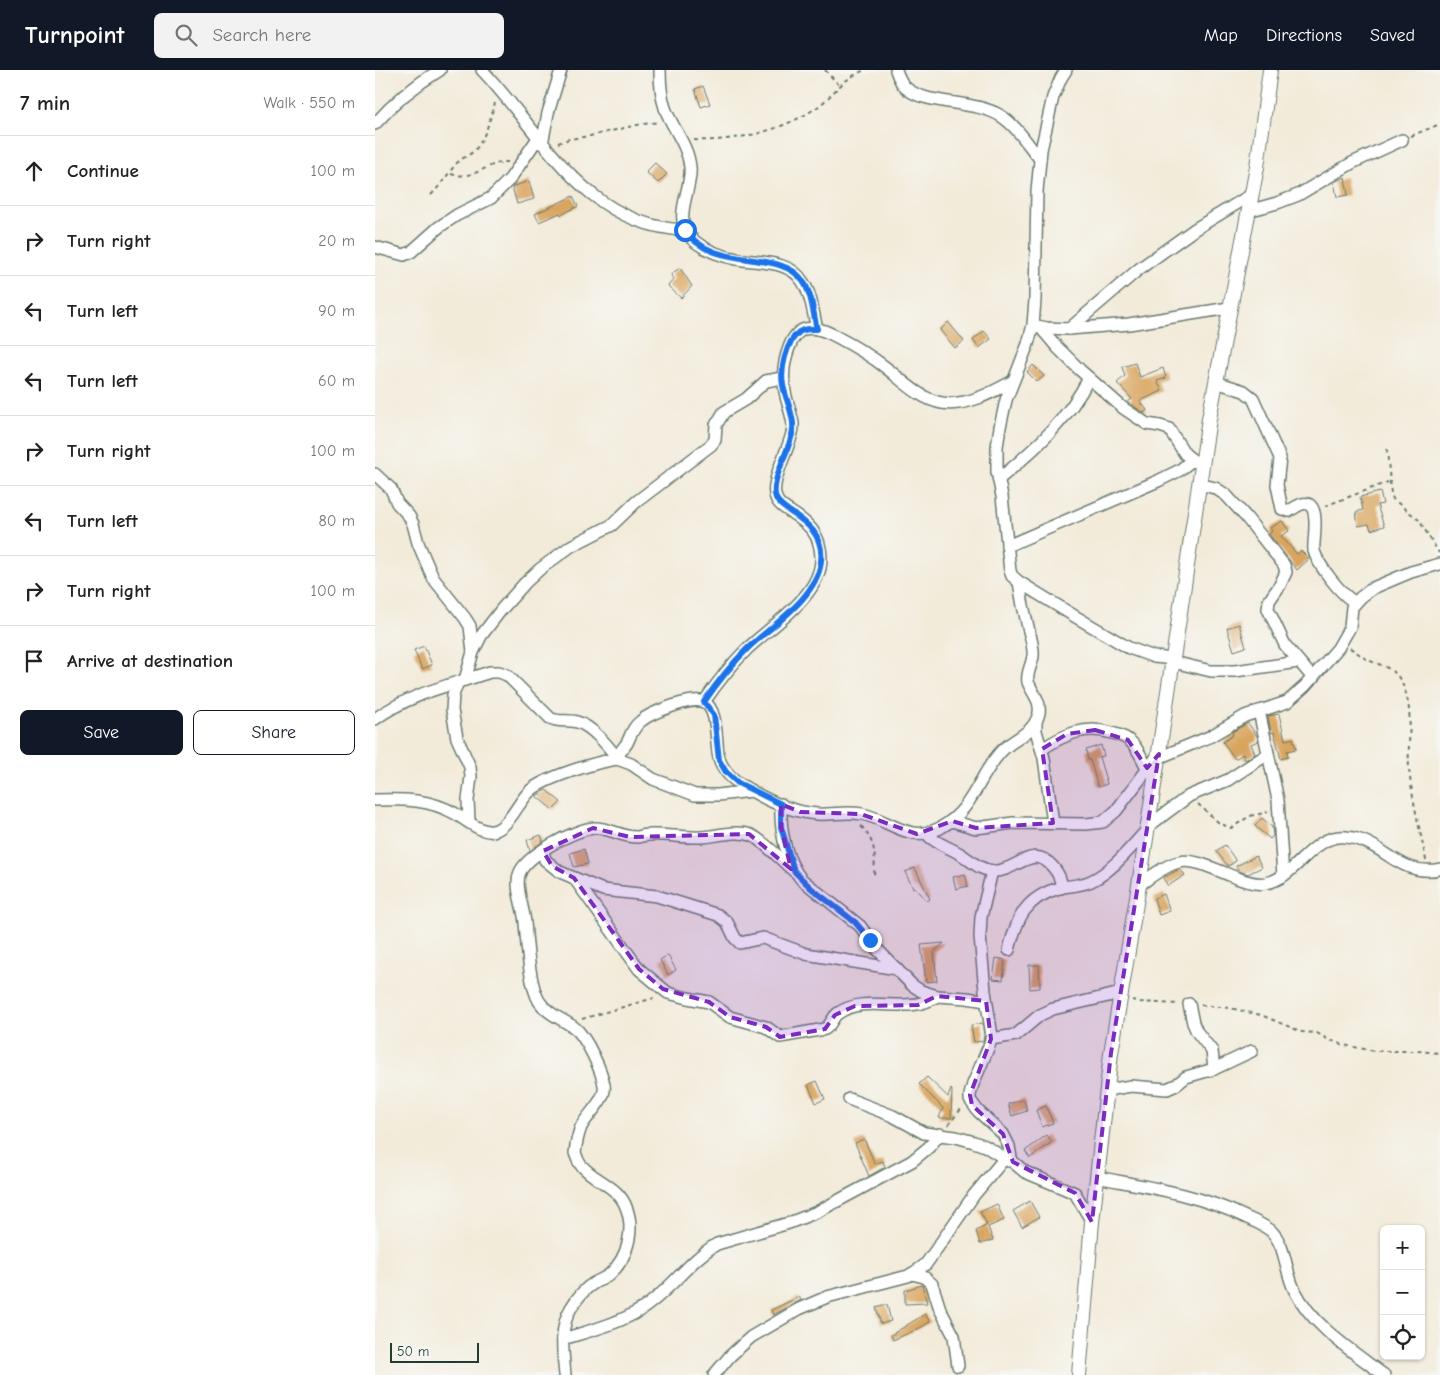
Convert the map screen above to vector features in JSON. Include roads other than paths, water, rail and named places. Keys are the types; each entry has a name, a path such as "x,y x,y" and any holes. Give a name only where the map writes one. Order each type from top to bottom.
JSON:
{"street":[{"path":"375,124 400,98 423,80 440,70"},
{"path":"482,70 499,88 562,166 603,203 632,219 669,230 685,230"},
{"path":"375,247 404,255 408,254 457,215 491,198 510,180 523,162 543,144 548,112 561,70"},
{"path":"896,70 903,86 912,93 924,97 972,105 993,111 1003,117 1040,159"},
{"path":"1067,70 1061,78 1050,106 1044,129 1040,159 1037,191 1035,300 1037,326 1027,344 1006,400 1000,426 996,459 1010,571 1012,576 1019,582 1076,618 1129,648 1154,657 1173,660 1211,671 1235,672 1298,662"},
{"path":"1079,1375 1092,1222 1111,1053 1139,885 1155,760 1173,660 1199,484 1197,463 1216,382 1257,167 1270,70"},
{"path":"663,71 665,107 687,154 691,168 683,208 685,230 698,243 715,252 736,259 773,264 794,271 804,282 817,329"},
{"path":"1248,211 1298,195 1352,163 1402,140"},
{"path":"1069,329 1139,269 1195,229 1251,195"},
{"path":"1037,326 1069,329 1129,324 1229,308"},
{"path":"1037,326 1089,378 1123,408 1141,421 1169,429 1185,454 1197,463"},
{"path":"704,702 737,659 803,599 816,580 820,570 821,550 819,540 813,529 781,506 776,498 775,491 794,427 782,378 787,354 793,338 806,329 817,329 830,333 883,366 923,396 934,401 951,404 965,402 995,391 1013,381"},
{"path":"469,821 470,767 457,738 452,710 453,695 481,636 501,610 540,569 571,546 612,525 636,502 711,445 715,440 716,425 724,412 746,399 766,381 782,378"},
{"path":"999,479 1063,420 1079,398 1089,378"},
{"path":"1216,382 1244,391 1253,398 1280,458 1277,485 1282,509 1289,511 1301,504 1306,504 1313,510 1316,532 1313,549 1337,585 1346,596 1355,602"},
{"path":"1007,546 1197,463"},
{"path":"375,474 391,490 397,503 409,516 418,544 433,578 470,626 473,652"},
{"path":"1199,484 1215,488 1226,495 1246,516 1284,565 1286,572 1269,601 1268,610 1283,640 1298,662 1313,678"},
{"path":"950,822 975,828 1013,823 1098,823 1107,820 1155,760 1196,744 1245,716 1287,702 1313,678 1338,648 1350,627 1351,612 1355,602 1373,588 1411,572 1440,564"},
{"path":"1019,582 1033,651 1028,681 1039,708 1036,731 1042,749 1053,823"},
{"path":"375,719 400,703 461,681 490,672 499,672 507,675 550,718 557,722 576,722 584,725 612,750 617,758 631,764 653,779 695,795 718,795 752,791"},
{"path":"375,800 401,799 433,803 487,830 495,830 504,825 523,798 533,788 560,776 617,758 641,720 696,700 704,702 714,715 719,760 726,772 738,783 800,812 861,814 907,832 926,833 939,829 950,822 968,804 987,769 1004,747 1029,732 1036,721"},
{"path":"1259,711 1279,813 1283,876"},
{"path":"1042,749 1055,740 1076,731 1085,729 1107,731 1128,740 1155,760"},
{"path":"1009,950 1015,929 1025,909 1039,897 1061,888 1084,884 1094,880 1109,868 1147,828 1189,796 1228,780 1268,754"},
{"path":"781,804 781,827 794,871"},
{"path":"565,1375 563,1339 564,1325 569,1309 580,1294 609,1275 623,1258 629,1241 630,1226 626,1207 619,1195 581,1165 575,1153 582,1127 601,1098 605,1086 585,1040 575,1029 546,1009 535,994 518,883 522,867 527,862 564,838 593,828 601,828 630,837 649,834 684,837 749,834 758,838 811,888 860,926 877,949 921,991 937,996 986,1001"},
{"path":"926,833 930,838 980,867 993,871 1031,857 1045,860 1056,870 1061,880 1061,888"},
{"path":"1139,885 1172,864 1181,861 1263,884 1274,881 1290,872 1314,848 1335,837 1363,840 1403,865 1434,870"},
{"path":"543,852 545,860 560,872 603,890 657,896 718,915 727,922 735,938 740,943 763,938 806,954 897,969"},
{"path":"714,1375 730,1356 751,1337 799,1308 827,1298 912,1274 926,1264 973,1195 1011,1158 1009,1146 1003,1134 977,1111 970,1100 973,1084 991,1039 982,966 981,917 993,871"},
{"path":"574,878 639,969 668,993 709,1002 730,1017 761,1025 770,1029 778,1037 785,1038 825,1029 829,1026 835,1015 855,1006 876,1004 918,1005 930,1001 937,996"},
{"path":"991,1039 1016,1035 1045,1012 1121,991"},
{"path":"1189,1004 1197,1032 1212,1051 1214,1070"},
{"path":"1107,1090 1120,1086 1167,1089 1177,1085 1186,1077 1214,1070 1252,1051"},
{"path":"849,1099 893,1116 924,1133 957,1137 985,1146 1025,1172 1075,1193 1092,1222"},
{"path":"563,1339 621,1320 641,1309 667,1288 707,1250 717,1244 789,1223 817,1212 911,1162 941,1134"},
{"path":"1097,1177 1184,1194 1220,1205 1263,1225 1271,1231 1278,1242 1294,1289 1306,1308 1329,1332 1384,1375"},
{"path":"912,1274 924,1277 932,1284 940,1309 954,1336 958,1366"}]}
